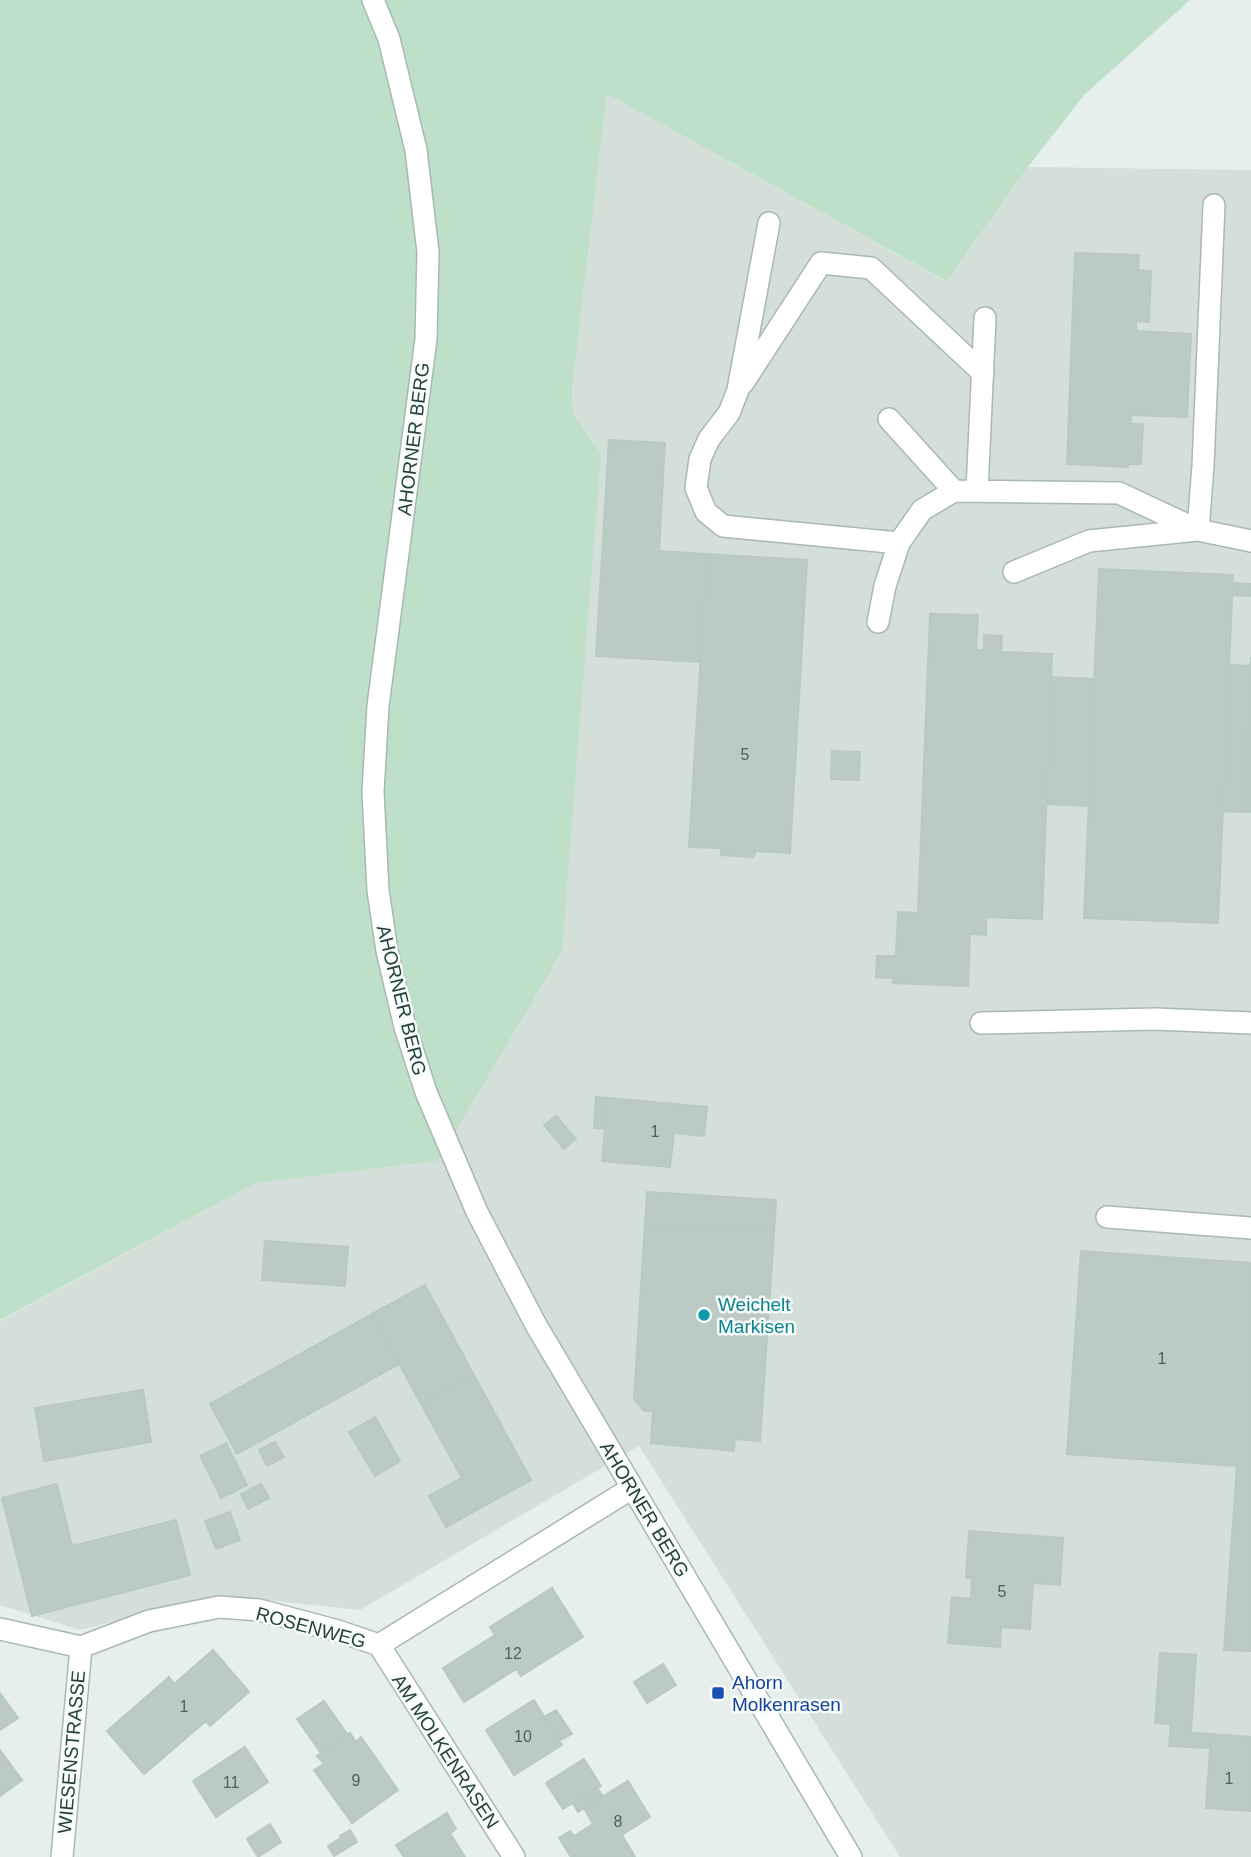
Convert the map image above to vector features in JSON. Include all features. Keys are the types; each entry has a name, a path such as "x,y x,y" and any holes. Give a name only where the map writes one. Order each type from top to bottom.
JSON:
{"street":[{"name":"AHORNER BERG","path":"373,0 389,39 416,150 428,252 426,339 378,706 373,792 378,891 387,951 405,1027 426,1092 477,1212 536,1325 851,1857"},
{"path":"1198,530 1214,205"},
{"path":"769,223 738,390 729,413 709,439 700,459 696,488 706,512 723,526 899,543"},
{"path":"738,390 821,263 871,268 983,373"},
{"path":"977,491 985,318"},
{"path":"889,419 954,491"},
{"path":"878,621 884,586 899,543 922,510 954,491 1119,493 1198,530 1251,541"},
{"path":"1014,572 1088,541 1198,530"},
{"path":"981,1023 1155,1019 1251,1023"},
{"path":"1107,1217 1251,1228"},
{"path":"379,1645 632,1488"},
{"name":"ROSENWEG","path":"81,1647 149,1621 219,1607 259,1611 338,1630 379,1645"},
{"path":"0,1629 81,1647"},
{"name":"AM MOLKENRASEN","path":"379,1645 514,1857"},
{"name":"WIESENSTRASSE","path":"62,1857 81,1647"}],"shaded area":[{"path":"607,94 945,281 1028,167 1251,170 1251,1857 900,1857 639,1446 360,1610 220,1595 80,1630 0,1605 0,1321 256,1183 438,1161 601,453 573,414 572,390"}],"green space":[{"path":"0,0 1190,0 1084,95 946,281 607,94 572,390 573,414 601,453 562,951 438,1161 256,1183 0,1320"}],"building":[{"path":"1075,253 1139,255 1138,270 1151,271 1149,322 1136,321 1136,331 1191,334 1187,417 1131,415 1131,424 1143,424 1141,464 1128,464 1128,467 1067,464"},
{"path":"609,440 665,443 659,551 707,554 700,662 596,656"},
{"path":"707,554 807,560 790,853 755,851 754,857 721,855 721,848 689,847"},
{"path":"1099,569 1233,575 1218,923 1084,918"},
{"path":"1233,583 1251,584 1251,596 1232,595"},
{"path":"930,614 978,615 976,650 984,650 984,635 1002,636 1001,652 1052,654 1042,919 986,917 986,935 970,934 968,986 893,983 894,978 876,977 877,956 896,956 898,912 918,913"},
{"path":"1251,657 1251,812 1244,812"},
{"path":"1229,665 1251,666 1244,812 1223,811"},
{"path":"1051,677 1094,679 1089,806 1047,804"},
{"path":"832,751 860,752 859,780 831,779"},
{"path":"596,1097 608,1098 605,1129 594,1128"},
{"path":"608,1098 707,1107 704,1136 674,1133 670,1167 602,1161"},
{"path":"556,1116 576,1139 564,1149 544,1125"},
{"path":"647,1192 776,1200 774,1232 645,1224"},
{"name":"Weichelt Markisen","path":"645,1224 774,1232 760,1441 735,1439 734,1451 651,1443 653,1411 644,1411 634,1399"},
{"path":"265,1241 348,1247 345,1286 262,1280"},
{"path":"1081,1251 1251,1263 1251,1651 1224,1650 1237,1466 1067,1454"},
{"path":"425,1285 474,1375 421,1404 372,1314"},
{"path":"372,1314 399,1364 237,1454 210,1404"},
{"path":"474,1375 531,1480 446,1527 429,1496 462,1478 421,1404"},
{"path":"143,1390 151,1442 44,1461 35,1408"},
{"path":"375,1417 400,1461 375,1476 349,1432"},
{"path":"275,1442 284,1457 267,1466 259,1450"},
{"path":"226,1443 247,1485 221,1498 200,1456"},
{"path":"57,1484 72,1546 176,1520 190,1575 32,1616 2,1498"},
{"path":"261,1484 269,1498 248,1509 241,1494"},
{"path":"230,1512 240,1540 216,1549 205,1521"},
{"path":"969,1531 1063,1538 1060,1585 1033,1583 1030,1629 1001,1627 1000,1647 948,1643 952,1597 971,1599 972,1578 966,1578"},
{"path":"552,1588 583,1637 521,1676 516,1669 464,1702 443,1668 495,1635 490,1627"},
{"path":"213,1650 249,1692 210,1726 206,1721 144,1774 107,1731 169,1677 174,1684"},
{"path":"1160,1653 1196,1655 1191,1733 1211,1734 1210,1748 1169,1746 1171,1724 1155,1723"},
{"path":"663,1664 676,1685 647,1703 634,1682"},
{"path":"0,1693 18,1718 0,1730"},
{"path":"534,1700 562,1745 514,1775 486,1730"},
{"path":"324,1701 347,1734 321,1753 297,1719"},
{"path":"556,1710 572,1734 559,1741 544,1717"},
{"path":"350,1733 356,1742 361,1737 398,1790 352,1823 314,1770 324,1764 317,1756"},
{"path":"1211,1734 1251,1737 1251,1811 1206,1808"},
{"path":"245,1747 268,1782 216,1817 193,1781"},
{"path":"0,1750 22,1780 0,1796"},
{"path":"584,1759 601,1786 563,1809 546,1783"},
{"path":"628,1781 650,1817 622,1835 635,1857 571,1857 559,1838 570,1831 574,1836 593,1824 584,1808"},
{"path":"597,1788 603,1796 578,1812 573,1803"},
{"path":"447,1813 456,1829 450,1833 465,1857 404,1857 396,1845"},
{"path":"270,1824 281,1842 258,1857 247,1839"},
{"path":"350,1830 357,1842 347,1848 340,1836"},
{"path":"341,1838 347,1848 334,1856 328,1846"}],"place":[{"name":"Weichelt Markisen","path":"704,1315"},
{"name":"Ahorn Molkenrasen","path":"718,1693"}]}
